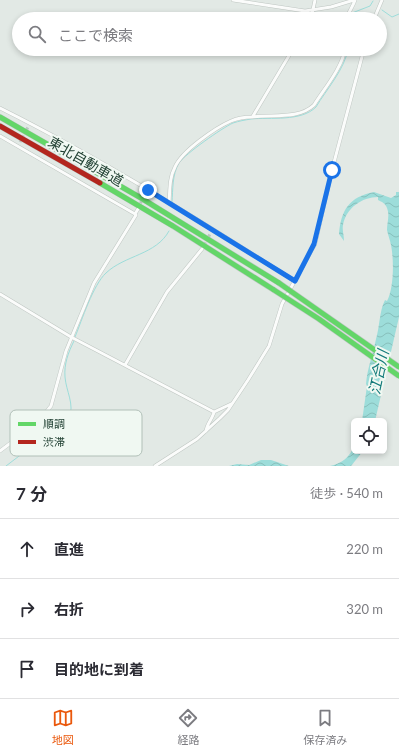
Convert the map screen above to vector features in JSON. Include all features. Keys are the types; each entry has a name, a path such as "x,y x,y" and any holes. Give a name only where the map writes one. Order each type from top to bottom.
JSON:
{"highway":[{"name":"東北自動車道","path":"0,117 145,200 279,284 399,367"},
{"name":"東北自動車道","path":"0,126 104,184 154,214 319,319 399,376"}],"street":[{"path":"233,0 305,11 354,0 354,5 349,12"},
{"path":"314,10 315,0"},
{"path":"377,12 382,0"},
{"path":"254,116 290,56"},
{"path":"169,203 172,174 181,157 222,126 238,119 254,116 300,114 310,109 339,66 343,56"},
{"path":"155,466 197,439 228,410 252,375 269,346 282,304 314,244 362,56"},
{"path":"0,108 73,146 213,229 295,281"},
{"path":"28,127 30,123"},
{"path":"0,136 135,214"},
{"path":"18,146 20,142"},
{"path":"146,194 148,190"},
{"path":"48,410 52,406 63,361 71,337 94,283 136,215 135,214 138,208"},
{"path":"210,234 213,229"},
{"path":"125,365 167,292 202,249"},
{"path":"0,294 71,337 214,412"},
{"path":"206,431 207,423 213,416 214,412 231,404"},
{"path":"0,451 10,444"}],"water":[{"name":"江合川","path":"374,192 391,198 396,195 396,192 399,192 399,317 376,418 362,418 368,373 382,309 385,300 387,301 391,289 393,274 393,258 387,230 388,211 386,206 378,200 378,197 361,201 347,213 343,227 344,241 339,234 344,211 352,201 365,194"},
{"path":"351,451 351,454 361,454 351,466 330,466 338,464"},
{"path":"261,460 271,460 289,466 229,466 237,464 249,465"}],"waterway":[{"path":"355,12 370,6 373,1"},
{"path":"387,14 392,17 399,14"},
{"path":"172,202 175,172 179,163 188,154 213,135 233,123 251,119 294,117 310,112 316,107 339,72 346,56"},
{"path":"75,337 84,312 101,278 122,262 156,245 169,231"},
{"path":"71,410 65,377 65,368 68,354 74,341"},
{"path":"6,466 19,456"}],"tunnel":[{"path":"20,142 28,127"},
{"path":"138,207 146,194"},
{"path":"202,249 210,234"}],"traffic: fast":[{"path":"0,117 141,198 279,283"},
{"path":"100,183 173,226 274,290"},
{"path":"279,283 399,367"},
{"path":"274,290 319,319 399,376"}],"traffic: jam":[{"path":"0,126 100,183"}],"route":[{"path":"148,190 295,281 312,251 332,170"}]}
